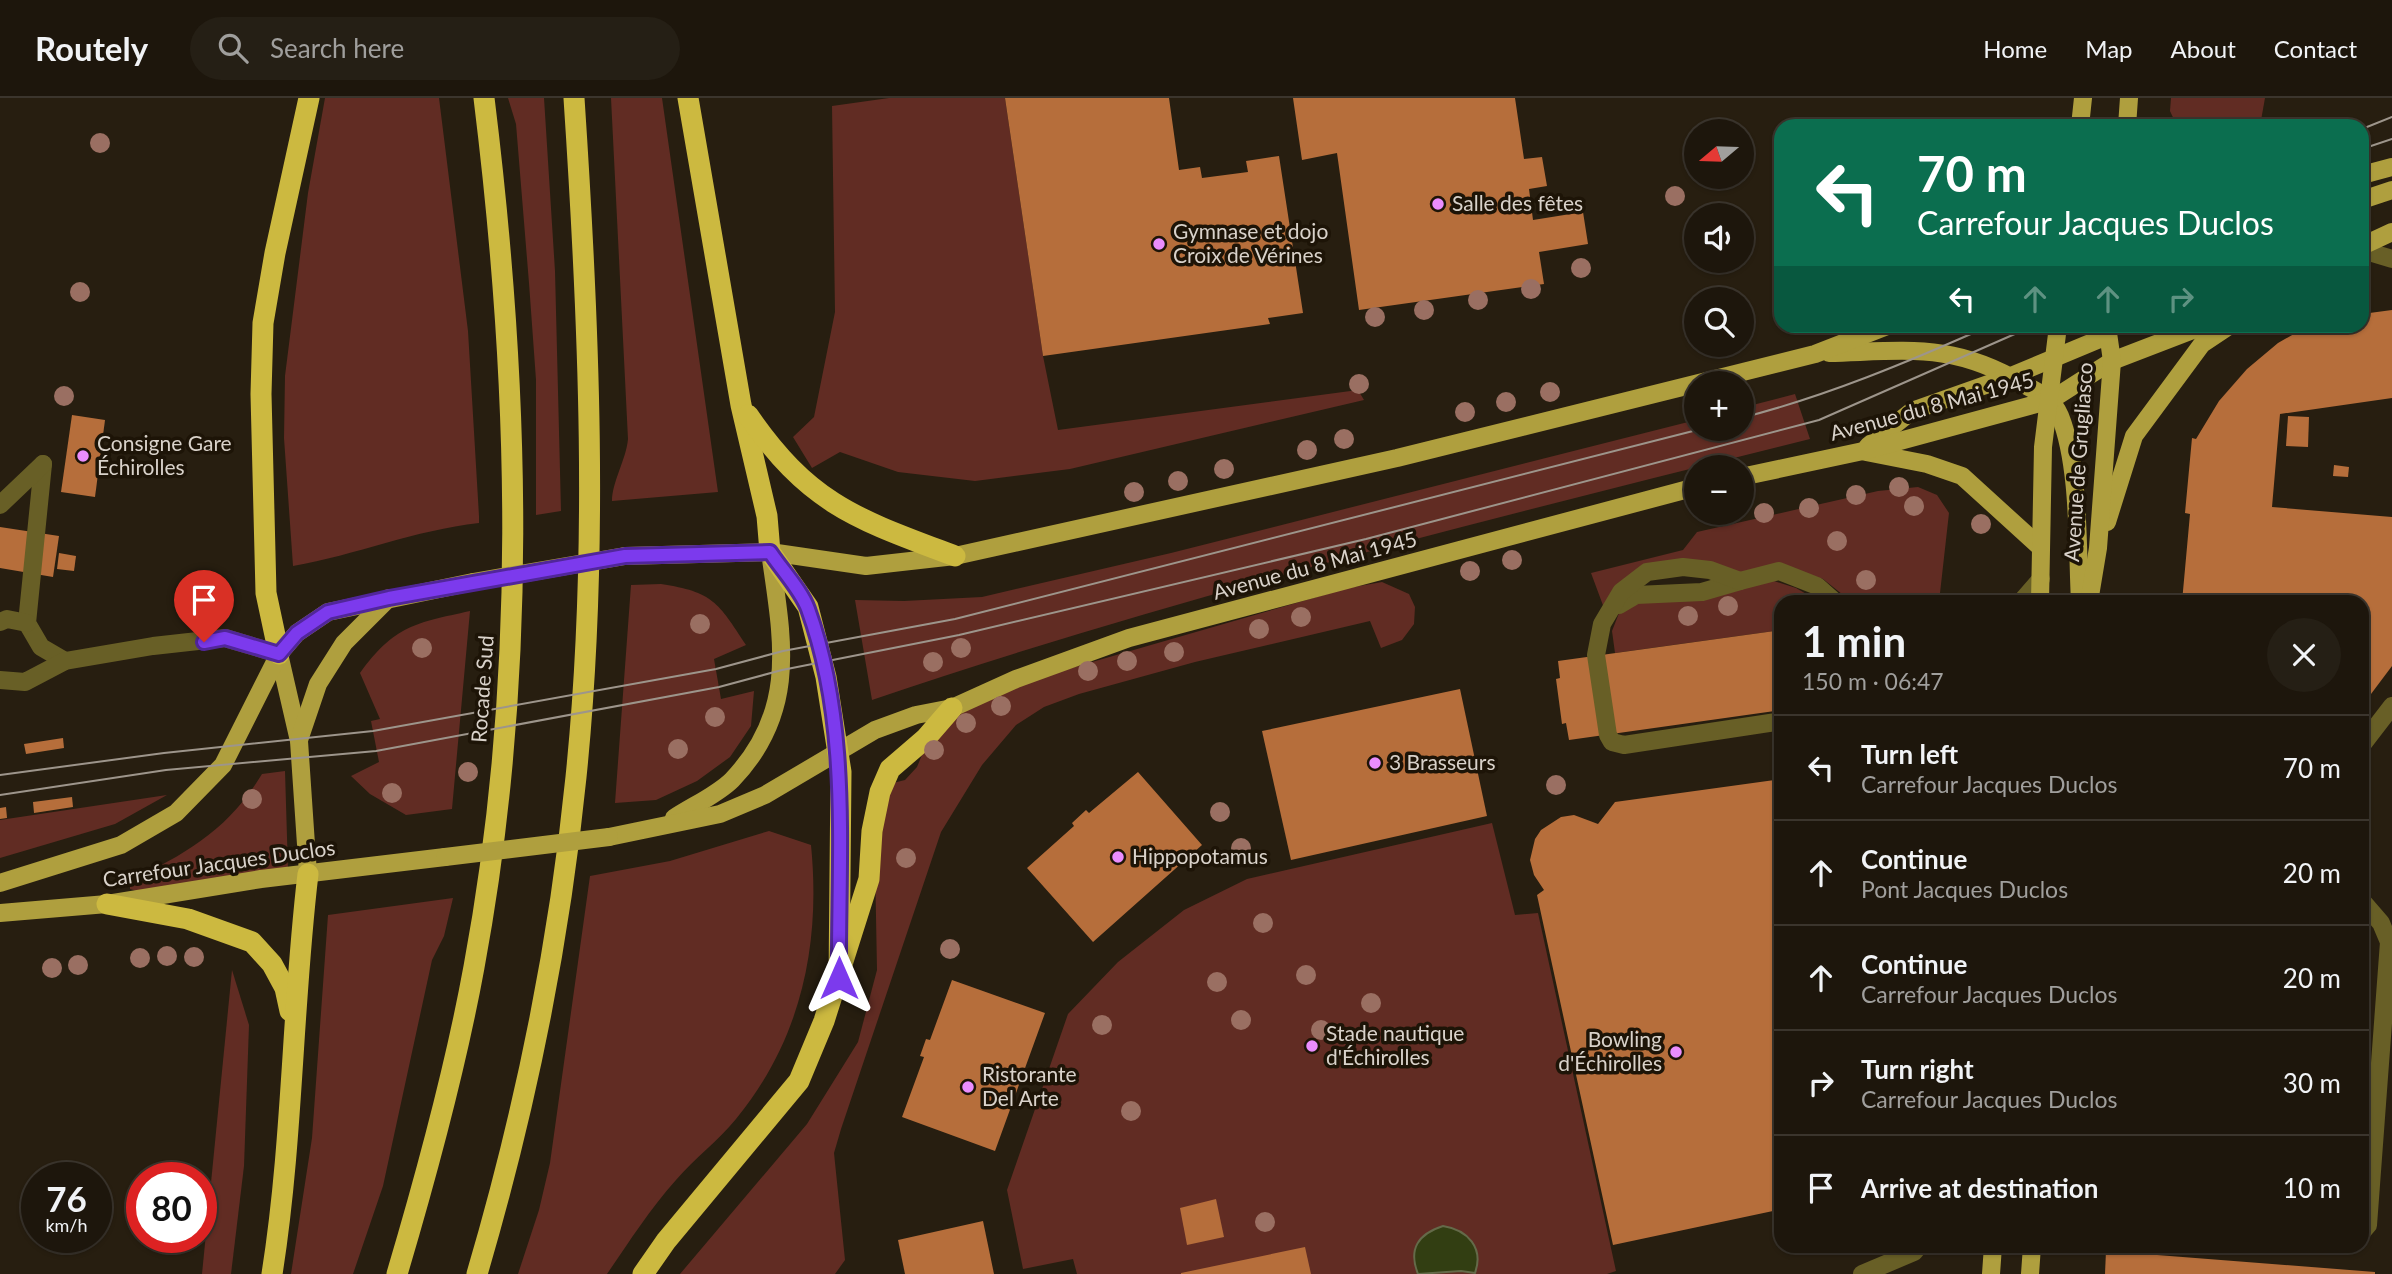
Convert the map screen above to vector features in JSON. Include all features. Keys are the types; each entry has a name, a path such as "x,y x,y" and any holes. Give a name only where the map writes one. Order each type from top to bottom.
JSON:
{"highway":[{"path":"279,654 266,593 261,394 263,323 275,253 309,98"},
{"name":"Rocade Sud","path":"397,1274 424,1185 475,966 497,807 506,715 512,604 513,421 501,237 484,98"},
{"path":"477,1274 526,1093 564,885 576,776 586,642 590,407 574,98"},
{"path":"688,98 741,405 766,516 770,552 807,607 826,677 841,772 839,978"},
{"path":"741,405 773,451 829,502 865,522 955,556"},
{"path":"643,1274 674,1232 799,1082 839,978 869,879 872,831 880,792 890,769 926,738 952,708"},
{"path":"272,1274 289,1138 294,1030 308,874"},
{"path":"107,904 188,919 252,942 272,964 285,988 294,1030"}],"main road":[{"path":"2073,119 2083,99"},
{"path":"2081,119 2083,99"},
{"path":"2083,99 2086,119"},
{"path":"2369,173 2392,167"},
{"path":"2369,198 2392,190"},
{"path":"2369,244 2392,232"},
{"path":"665,825 731,781 764,738 779,686 783,651 770,552 866,566 955,556 1397,458 1815,354 1869,333"},
{"name":"Avenue de Grugliasco","path":"2040,595 2039,546 2043,447 2057,333"},
{"path":"1863,451 1912,411 2054,360 2103,333"},
{"name":"Avenue de Grugliasco","path":"2090,595 2098,548 2112,361 2107,333"},
{"path":"2150,344 2163,333"},
{"name":"Avenue du 8 Mai 1945","path":"1754,474 1863,451 2050,400 2112,361 2182,333"},
{"path":"2098,548 2134,436 2202,344 2218,333"},
{"path":"1815,354 1934,351 1985,363 2050,400 2060,416 2071,460 2080,595"},
{"path":"1863,451 1927,464 1962,476 2039,546"},
{"name":"Avenue du 8 Mai 1945","path":"952,708 1016,679 1129,638 1684,490"},
{"name":"Carrefour Jacques Duclos","path":"0,883 121,845 177,813 223,765 279,654 297,633 328,612 473,582 625,556 770,552"},
{"path":"299,741 318,684 344,643 389,598"},
{"path":"279,654 299,741 308,874"},
{"path":"665,825 720,814 765,795 875,730 916,715 952,708"},
{"name":"Carrefour Jacques Duclos","path":"0,913 107,904 308,874 609,837 665,825"},
{"path":"1991,1274 1992,1253"},
{"path":"2030,1274 2032,1253"}],"street":[{"path":"2369,251 2392,259"},
{"path":"0,505 43,464 27,623 41,647 65,662"},
{"path":"1740,581 1710,570 1683,566 1647,572 1620,592 1602,624 1596,655 1608,735 1612,742 1624,745 1774,722"},
{"path":"1610,611 1636,595 1702,592 1779,571 1816,586 1827,595"},
{"path":"2027,595 2041,579"},
{"path":"0,622 7,619 27,623"},
{"path":"0,680 25,682 65,662 153,646 225,638 279,654"},
{"path":"2369,737 2392,706"},
{"path":"2369,909 2381,923 2389,942 2369,1212"},
{"path":"1862,1274 1912,1253"}],"shaded area":[{"path":"325,98 439,98 468,331 479,523 432,531 293,566 284,438 285,376 308,193"},
{"path":"508,98 544,98 555,271 561,511 536,515 536,380 516,124"},
{"path":"611,98 662,98 718,492 612,501 628,439"},
{"path":"889,98 1005,98 1043,356 1058,430 1358,390 1364,400 1070,469 975,481 898,472 840,452 812,468 793,437 814,417 835,312 832,106"},
{"path":"2171,98 2265,98 2261,119 2174,119 2170,111"},
{"path":"1795,394 1810,439 1747,455 1684,455 1684,471 1221,592 1104,626 872,700 855,600 904,601 982,597 1171,553 1684,423 1684,441 1754,441 1754,405"},
{"path":"1918,487 1937,495 1949,513 1940,595 1843,595 1823,579 1783,567 1735,575 1671,564 1604,608 1591,573 1683,550 1697,532 1728,525 1754,525 1754,519 1878,491"},
{"path":"1771,580 1808,595 1774,595 1774,631 1615,653 1612,631 1621,608 1645,598"},
{"path":"1382,582 1409,594 1415,607 1414,624 1402,640 1381,648 1370,621 1195,662 1079,694 1044,707 1016,725 982,765 941,832 841,1129 834,1153 845,1260 835,1274 680,1274 807,1124 858,1042 877,970 875,863 889,784 905,780 917,767 933,728 1009,686 1348,588"},
{"path":"661,584 692,591 712,601 728,618 746,645 714,659 721,699 754,691 751,726 730,757 697,781 656,800 615,803 631,585"},
{"path":"470,611 452,809 406,815 370,794 351,776 379,762 371,721 380,719 360,673 384,645 408,628"},
{"path":"285,771 288,870 140,892 130,889 130,881 188,850 220,825 249,794 262,774"},
{"path":"167,795 115,824 0,858 0,820"},
{"name":"Stade nautique d'Échirolles","path":"1492,823 1515,915 1538,913 1616,1271 1607,1274 1077,1274 1073,1259 1023,1269 1007,1190 1068,1014 1118,962 1184,910 1247,879"},
{"path":"769,831 811,845 813,882 813,919 802,990 777,1057 736,1119 666,1191 607,1274 518,1274 539,1210 550,1163 590,876 670,861"},
{"path":"453,898 444,936 432,960 383,1186 353,1274 291,1274 312,1138 328,915"},
{"path":"232,970 249,1025 244,1166 231,1274 202,1274 204,1253 217,1253 217,1162 213,1162"},
{"path":"1443,1226 1460,1232 1472,1242 1477,1256 1475,1273 1461,1271 1418,1274 1414,1257 1417,1244 1427,1233"}],"building":[{"name":"Gymnase et dojo Croix de Vérines","path":"1005,98 1169,98 1179,170 1200,167 1202,178 1248,172 1246,161 1279,156 1303,313 1268,318 1270,324 1043,356"},
{"name":"Salle des fêtes","path":"1293,98 1515,98 1524,159 1542,157 1547,186 1529,189 1533,220 1583,212 1588,244 1539,252 1544,284 1359,310 1337,153 1302,160"},
{"path":"2392,310 2392,398 2280,414 2272,507 2392,517 2392,666 2369,697 2369,595 2183,595 2190,514 2185,513 2192,438 2196,439 2219,401 2247,369 2278,343 2296,333 2369,333 2369,313"},
{"name":"Consigne Gare Échirolles","path":"72,415 105,420 95,497 61,492"},
{"path":"2288,416 2309,417 2308,447 2286,446"},
{"path":"2334,465 2349,467 2348,477 2333,476"},
{"path":"0,527 59,536 53,577 0,568"},
{"path":"59,553 76,556 74,571 57,569"},
{"path":"1774,631 1774,711 1569,740 1566,723 1562,724 1556,679 1560,678 1558,661"},
{"name":"3 Brasseurs","path":"1460,689 1487,816 1291,860 1262,731"},
{"path":"63,738 64,748 26,754 24,744"},
{"name":"Hippopotamus","path":"1138,772 1202,845 1093,942 1027,868 1074,826 1072,823 1086,810 1089,813"},
{"name":"Bowling d'Échirolles","path":"1774,780 1774,1211 1613,1245 1537,895 1544,890 1534,875 1530,860 1535,839 1541,830 1561,817 1574,815 1598,824 1615,802"},
{"path":"72,797 73,807 34,813 33,802"},
{"path":"6,807 7,818 0,819 0,808"},
{"name":"Ristorante Del Arte","path":"952,980 1045,1013 995,1151 902,1117 924,1057 920,1056 926,1039 930,1040"},
{"path":"1216,1199 1224,1237 1187,1245 1180,1208"},
{"path":"983,1221 994,1274 905,1274 898,1240"},
{"path":"1305,1247 1311,1274 1181,1274 1181,1273"},
{"path":"2106,1253 2375,1272 2375,1274 2105,1274"}],"tram line":[{"path":"2369,126 2392,117"},
{"path":"2369,147 2392,139"},
{"path":"1754,414 1867,377 1973,333"},
{"path":"0,795 166,770 376,751 719,687 782,670 959,635 1366,539 1819,420 2017,333"},
{"path":"0,775 164,753 373,731 716,669 783,651 955,619 1684,433"}],"place":[{"name":"Salle des fêtes","path":"1438,204"},
{"name":"Gymnase et dojo Croix de Vérines","path":"1159,244"},
{"name":"Consigne Gare Échirolles","path":"83,456"},
{"name":"3 Brasseurs","path":"1375,763"},
{"name":"Hippopotamus","path":"1118,857"},
{"name":"Stade nautique d'Échirolles","path":"1312,1046"},
{"name":"Bowling d'Échirolles","path":"1676,1052"},
{"name":"Ristorante Del Arte","path":"968,1087"}],"route":[{"path":"204,642 225,638 279,654 297,633 328,612 389,598 625,556 770,552 807,607 826,677 841,772 839,978"}]}
